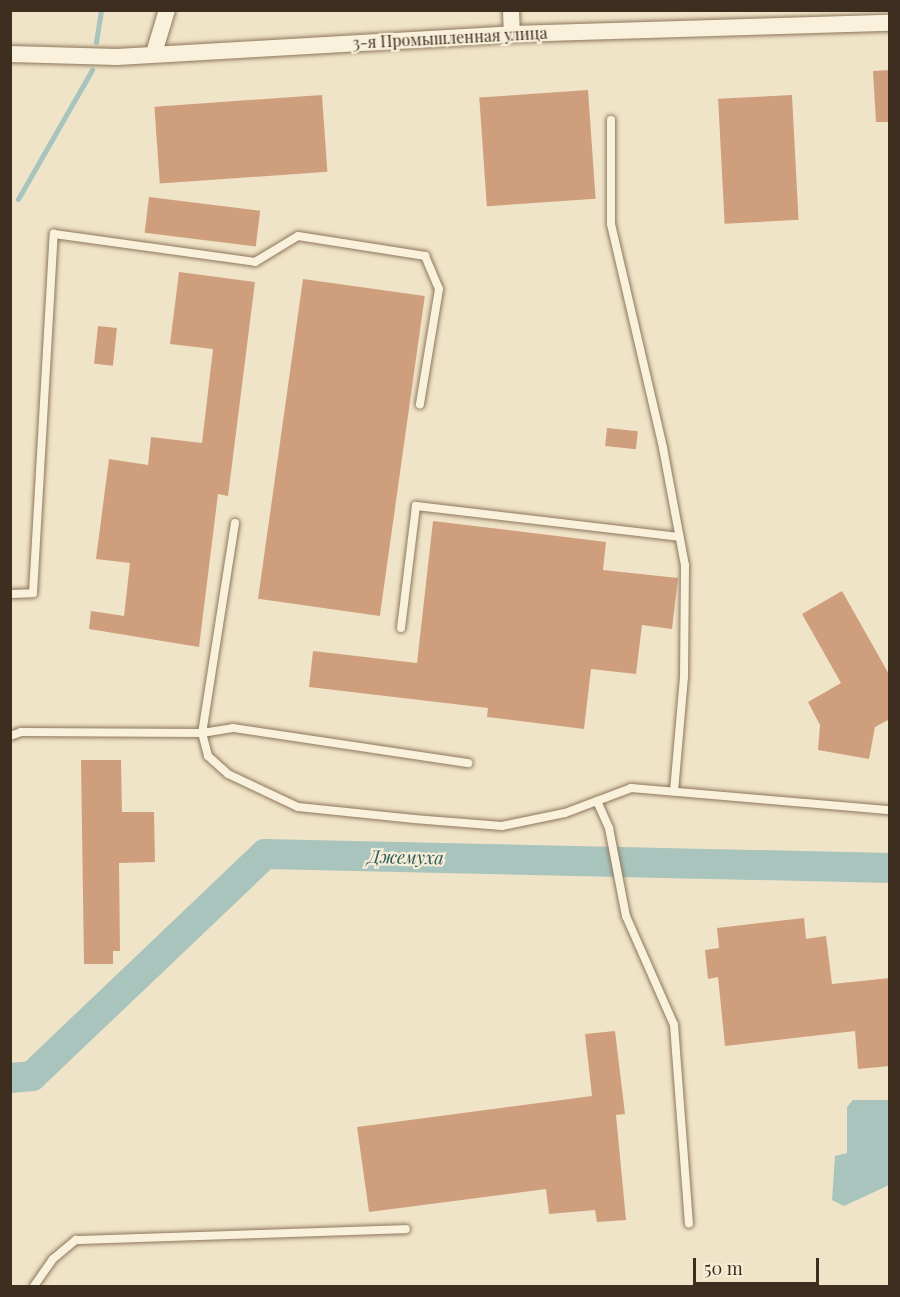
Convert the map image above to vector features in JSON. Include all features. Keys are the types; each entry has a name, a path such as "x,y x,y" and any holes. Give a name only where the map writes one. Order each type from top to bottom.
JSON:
{"street":[{"path":"154,53 167,10"},
{"path":"511,10 512,34"},
{"name":"3-я Промышленная улица","path":"10,54 154,53 512,34 890,23"}],"lane":[{"path":"611,120 611,224 685,565 684,677 674,792"},
{"path":"10,594 33,593 54,234 255,262 298,237 425,256 439,289 420,404"},
{"path":"400,628 416,506 679,537"},
{"path":"235,523 202,733 208,756 228,774 298,807 502,826 565,813 631,788 890,810"},
{"path":"10,736 21,732 202,733 233,728 468,763"},
{"path":"597,801 609,828 626,916 674,1025 689,1223"},
{"path":"34,1287 53,1259 76,1240 406,1229"}],"water":[{"path":"853,1100 889,1100 889,1185 844,1206 832,1200 835,1156 847,1153 847,1107"}],"building":[{"path":"890,70 890,122 876,122 873,71"},
{"path":"588,90 596,199 487,206 479,98"},
{"path":"322,95 327,172 160,184 154,107"},
{"path":"792,95 799,220 725,224 718,99"},
{"path":"149,197 260,211 256,246 145,233"},
{"path":"179,272 255,282 228,496 218,494 199,647 89,629 91,611 124,616 130,563 96,559 109,459 148,465 151,437 202,443 213,349 170,344"},
{"path":"303,279 425,296 380,616 258,599"},
{"path":"98,326 117,328 113,366 94,364"},
{"path":"607,428 638,431 636,449 605,446"},
{"path":"433,521 606,542 603,570 678,578 672,629 642,625 636,674 591,669 584,729 487,717 488,708 309,687 313,651 417,663"},
{"path":"842,591 890,676 890,719 875,727 869,759 818,750 820,725 808,702 841,683 802,614"},
{"path":"81,760 121,760 122,812 154,812 155,862 119,863 120,951 113,951 113,964 84,964"},
{"path":"804,918 806,939 826,936 832,984 890,978 890,1066 858,1069 855,1031 725,1046 718,977 708,979 705,950 719,948 717,928"},
{"path":"615,1031 625,1114 616,1115 626,1220 597,1222 595,1210 549,1214 546,1189 369,1212 357,1127 592,1096 585,1034"}],"waterway":[{"path":"96,42 101,10"},
{"path":"18,199 92,70"},
{"name":"Джемуха","path":"10,1078 32,1076 265,854 890,868"}]}
